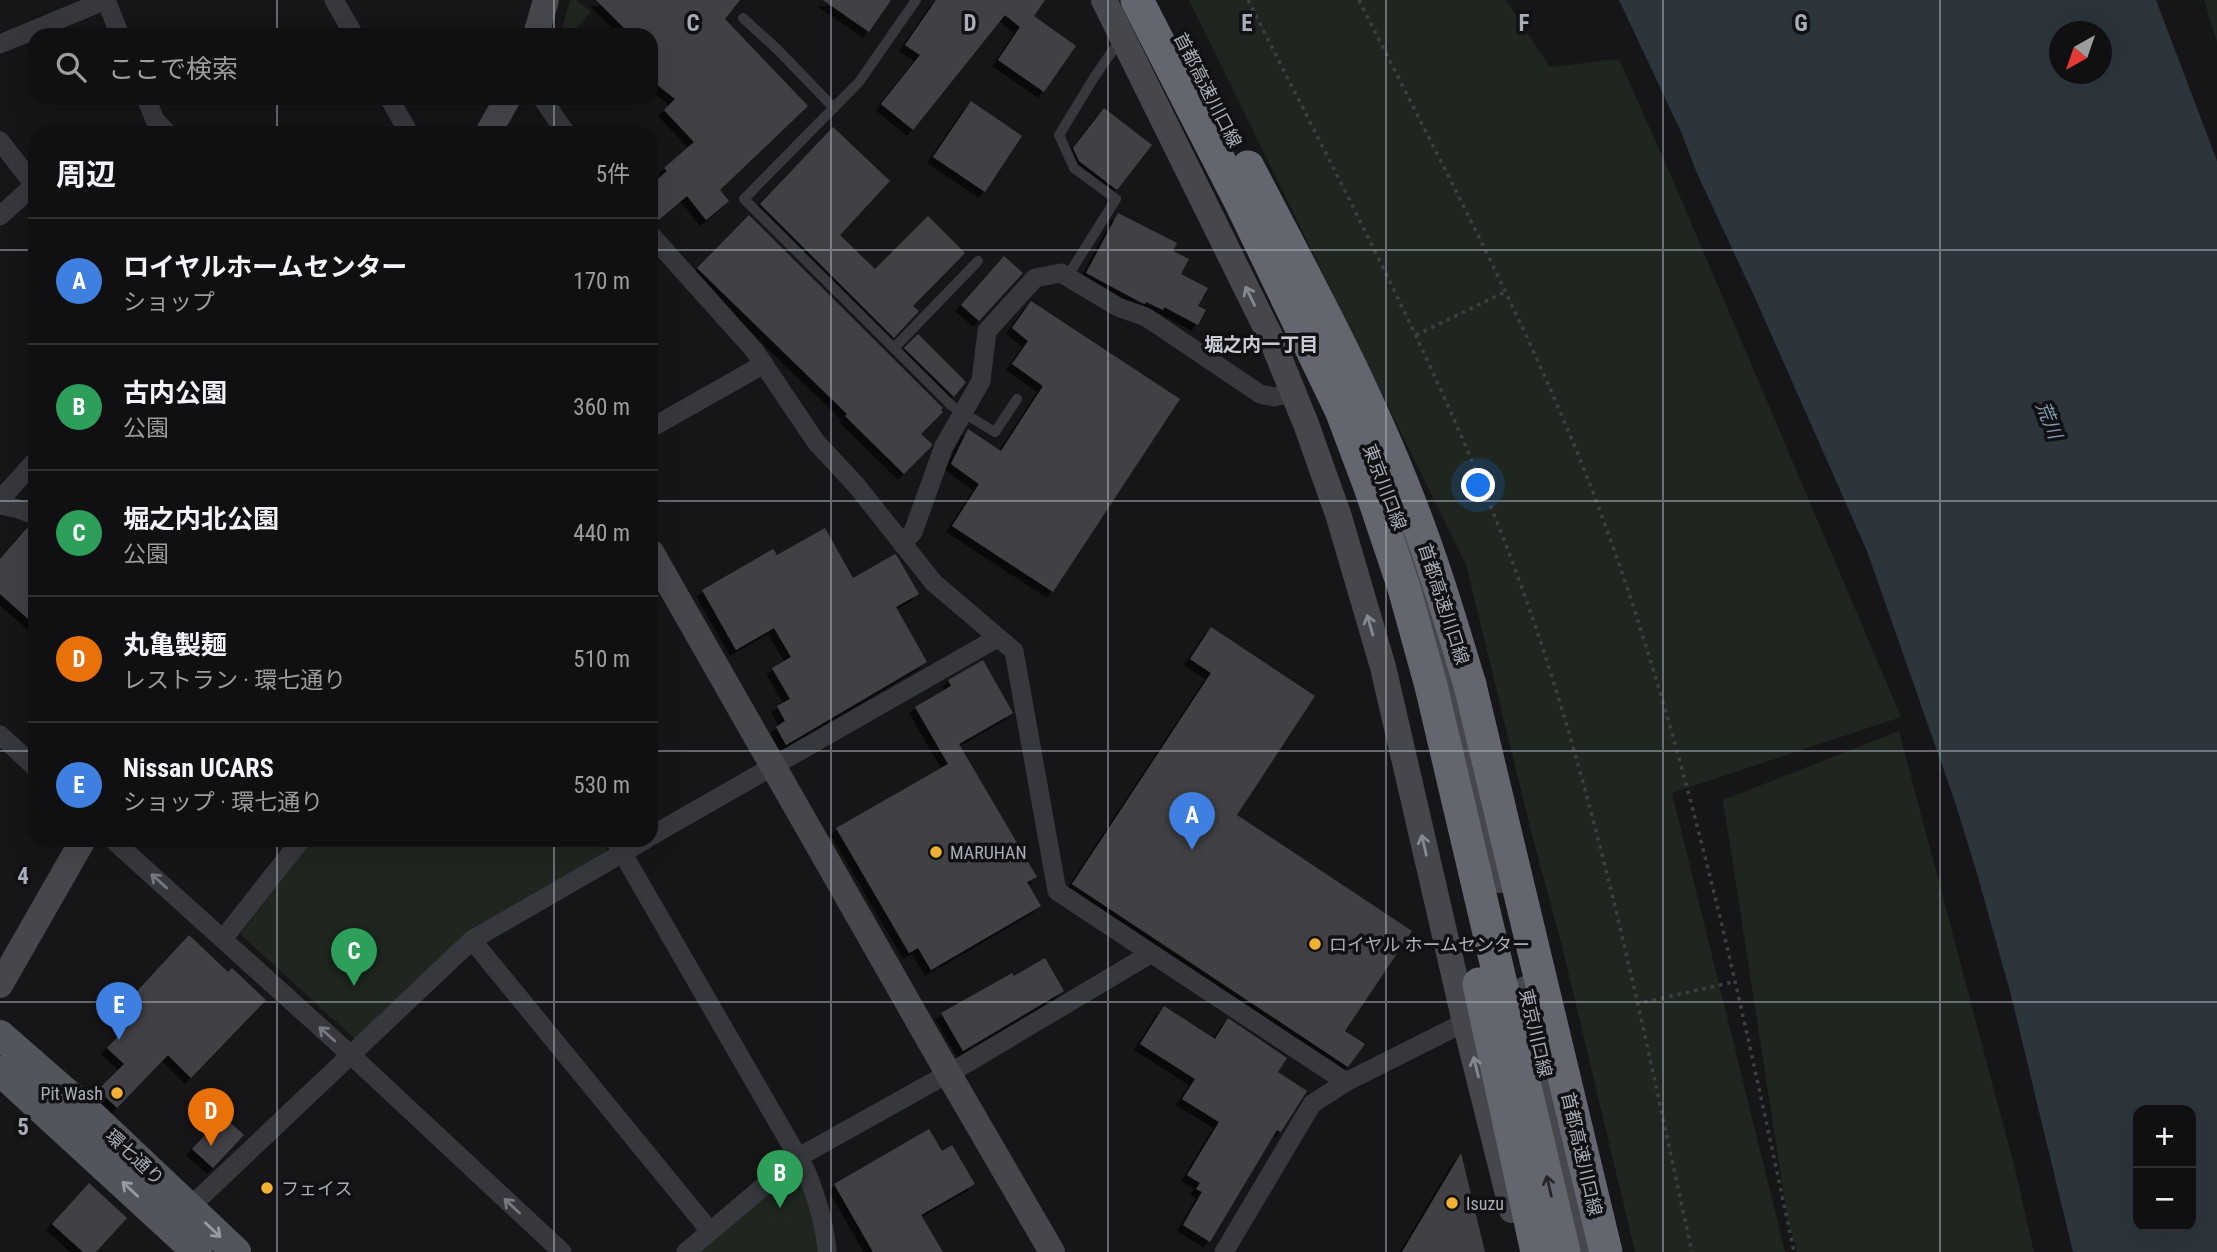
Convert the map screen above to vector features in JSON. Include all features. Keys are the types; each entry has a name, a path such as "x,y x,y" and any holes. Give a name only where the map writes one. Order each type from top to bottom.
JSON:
{"highway":[{"name":"首都高速川口線","path":"1137,0 1241,203 1335,398 1370,487 1404,588 1431,686 1564,1252"},
{"name":"首都高速川口線","path":"1162,0 1362,392 1409,503 1440,588 1470,685 1606,1252"},
{"path":"1370,487 1454,859 1537,1252"},
{"path":"1470,685 1474,743 1596,1252"}],"main road":[{"path":"538,28 546,0"},
{"path":"1104,0 1271,338 1294,392 1339,517 1383,667 1465,1022 1522,1252"},
{"name":"東京川口線","path":"1151,0 1270,233 1364,433 1422,583 1502,886 1587,1252"},
{"path":"492,126 504,105"},
{"path":"658,564 947,1073 1052,1252"},
{"path":"0,985 79,847"},
{"path":"1502,886 1572,1084 1618,1252"},
{"name":"環七通り","path":"0,1035 87,1111 236,1252"},
{"name":"環七通り","path":"0,1071 197,1252"}],"street":[{"path":"39,28 106,0 117,28"},
{"path":"334,0 350,28"},
{"path":"0,44 28,32"},
{"path":"149,105 161,126"},
{"path":"393,105 405,126"},
{"path":"547,105 561,126"},
{"path":"0,141 28,176"},
{"path":"0,216 28,191"},
{"path":"658,242 754,350 817,442 856,485 933,583 1014,651 1056,891 1346,1082"},
{"path":"902,544 913,532 944,446 981,381 987,331 1035,278 1060,273 1118,307 1146,317 1260,394 1273,397 1294,392"},
{"path":"658,424 764,363"},
{"path":"28,469 0,502 28,512"},
{"path":"658,832 997,638"},
{"path":"0,735 28,761"},
{"path":"121,847 351,1055 562,1252"},
{"path":"223,939 296,847"},
{"path":"189,1208 472,940 617,847"},
{"path":"620,847 806,1171 820,1207 827,1252"},
{"path":"472,940 710,1231"},
{"path":"686,1252 797,1158 1150,954"},
{"path":"1224,1252 1312,1104 1346,1082 1465,1022"}],"lane":[{"path":"916,0 859,82 744,199 952,406 995,432 1017,399"},
{"path":"743,18 834,108"},
{"path":"1067,277 1116,200 1074,168 1059,135 1122,37"},
{"path":"894,348 978,261"}],"path":[{"path":"1248,0 1416,335 1486,495 1526,602 1582,779 1606,871 1692,1252"},
{"path":"1359,0 1505,292 1565,425 1619,564 1690,796 1794,1252"},
{"path":"1416,335 1505,292"},
{"path":"1636,1004 1734,982"}],"shaded area":[{"path":"570,0 576,0 591,12 576,28 563,28"},
{"path":"1189,0 1506,0 1550,67 1619,59 1901,717 1672,793 1785,1252 1635,1252 1562,946 1466,565"},
{"path":"2204,0 2217,0 2217,42"},
{"path":"1899,731 2015,1169 2034,1252 1797,1252 1788,1221 1723,800"},
{"path":"308,847 608,847 605,853 355,1039 240,934"},
{"path":"789,1172 798,1175 806,1193 814,1223 817,1252 699,1252"}],"water":[{"name":"荒川","path":"1619,0 2156,0 2217,161 2217,1252 2073,1252 2011,995 1954,799 1867,551 1696,171 1682,134"}],"building":[{"path":"596,0 740,0 725,19 808,106 720,190 729,201 706,220 687,196 658,219 658,179 667,171 664,168 694,142 664,110 675,99 658,86 658,28 624,28"},
{"path":"823,0 891,0 869,32"},
{"path":"936,0 1045,0 1034,16 1076,46 1044,92 998,60 1020,27 1005,15 913,130 881,104 920,55 905,45"},
{"path":"971,101 1022,136 985,192 933,157"},
{"path":"1104,108 1152,145 1117,190 1079,161 1073,148"},
{"path":"833,127 890,181 840,235 875,269 928,216 965,253 913,306 919,311 894,338 760,204"},
{"path":"1118,213 1177,243 1173,251 1189,259 1181,274 1208,288 1198,306 1206,310 1198,325 1164,307 1163,310 1146,302 1142,303 1086,273"},
{"path":"749,215 943,408 943,412 921,434 932,444 931,447 904,474 845,416 847,414 697,268"},
{"path":"1004,256 1023,273 979,321 961,305"},
{"path":"1031,301 1180,399 1053,592 952,526 979,484 951,464 968,429 1001,451 1043,386 1012,364 1028,341 1012,328"},
{"path":"918,334 966,382 954,397 904,348"},
{"path":"825,528 853,578 895,554 897,556 919,594 896,607 927,662 786,745 776,727 785,721 777,706 790,699 772,668 791,657 774,628 736,650 702,590 773,549 777,555"},
{"path":"28,529 28,619 0,594 0,559"},
{"path":"1211,627 1315,696 1237,815 1412,931 1345,1031 1365,1044 1348,1067 1072,884 1211,673 1190,659"},
{"name":"MARUHAN","path":"983,660 1013,713 959,744 1037,877 1027,882 1041,906 931,970 918,948 909,953 836,828 948,764 915,707 951,686 948,680"},
{"path":"189,935 228,972 232,968 266,1000 191,1078 168,1055 117,1108 98,1090 124,1064 107,1048 127,1027 114,1016"},
{"path":"1045,958 1064,991 963,1051 941,1013 1012,973 1014,976"},
{"path":"1164,1006 1215,1039 1228,1018 1287,1058 1278,1072 1307,1091 1281,1132 1277,1130 1210,1242 1183,1225 1202,1192 1196,1189 1200,1183 1187,1175 1219,1122 1182,1099 1195,1079 1140,1044"},
{"path":"223,1116 244,1135 213,1168 192,1149"},
{"path":"929,1129 942,1151 952,1145 975,1184 921,1215 943,1252 873,1252 834,1184"},
{"name":"Isuzu","path":"1461,1153 1485,1252 1402,1252"},
{"path":"89,1183 127,1218 96,1252 83,1252 52,1224"}],"place":[{"name":"ロイヤルホームセンター","path":"1192,850"},
{"name":"MARUHAN","path":"936,852"},
{"name":"ロイヤル ホームセンター","path":"1315,944"},
{"name":"堀之内北公園","path":"354,986"},
{"name":"Nissan UCARS","path":"119,1040"},
{"name":"Pit Wash","path":"117,1093"},
{"name":"丸亀製麺","path":"211,1146"},
{"name":"フェイス","path":"267,1188"},
{"name":"Isuzu","path":"1452,1203"},
{"name":"古内公園","path":"780,1208"}],"district":[{"name":"堀之内一丁目","path":"1261,344"}]}
